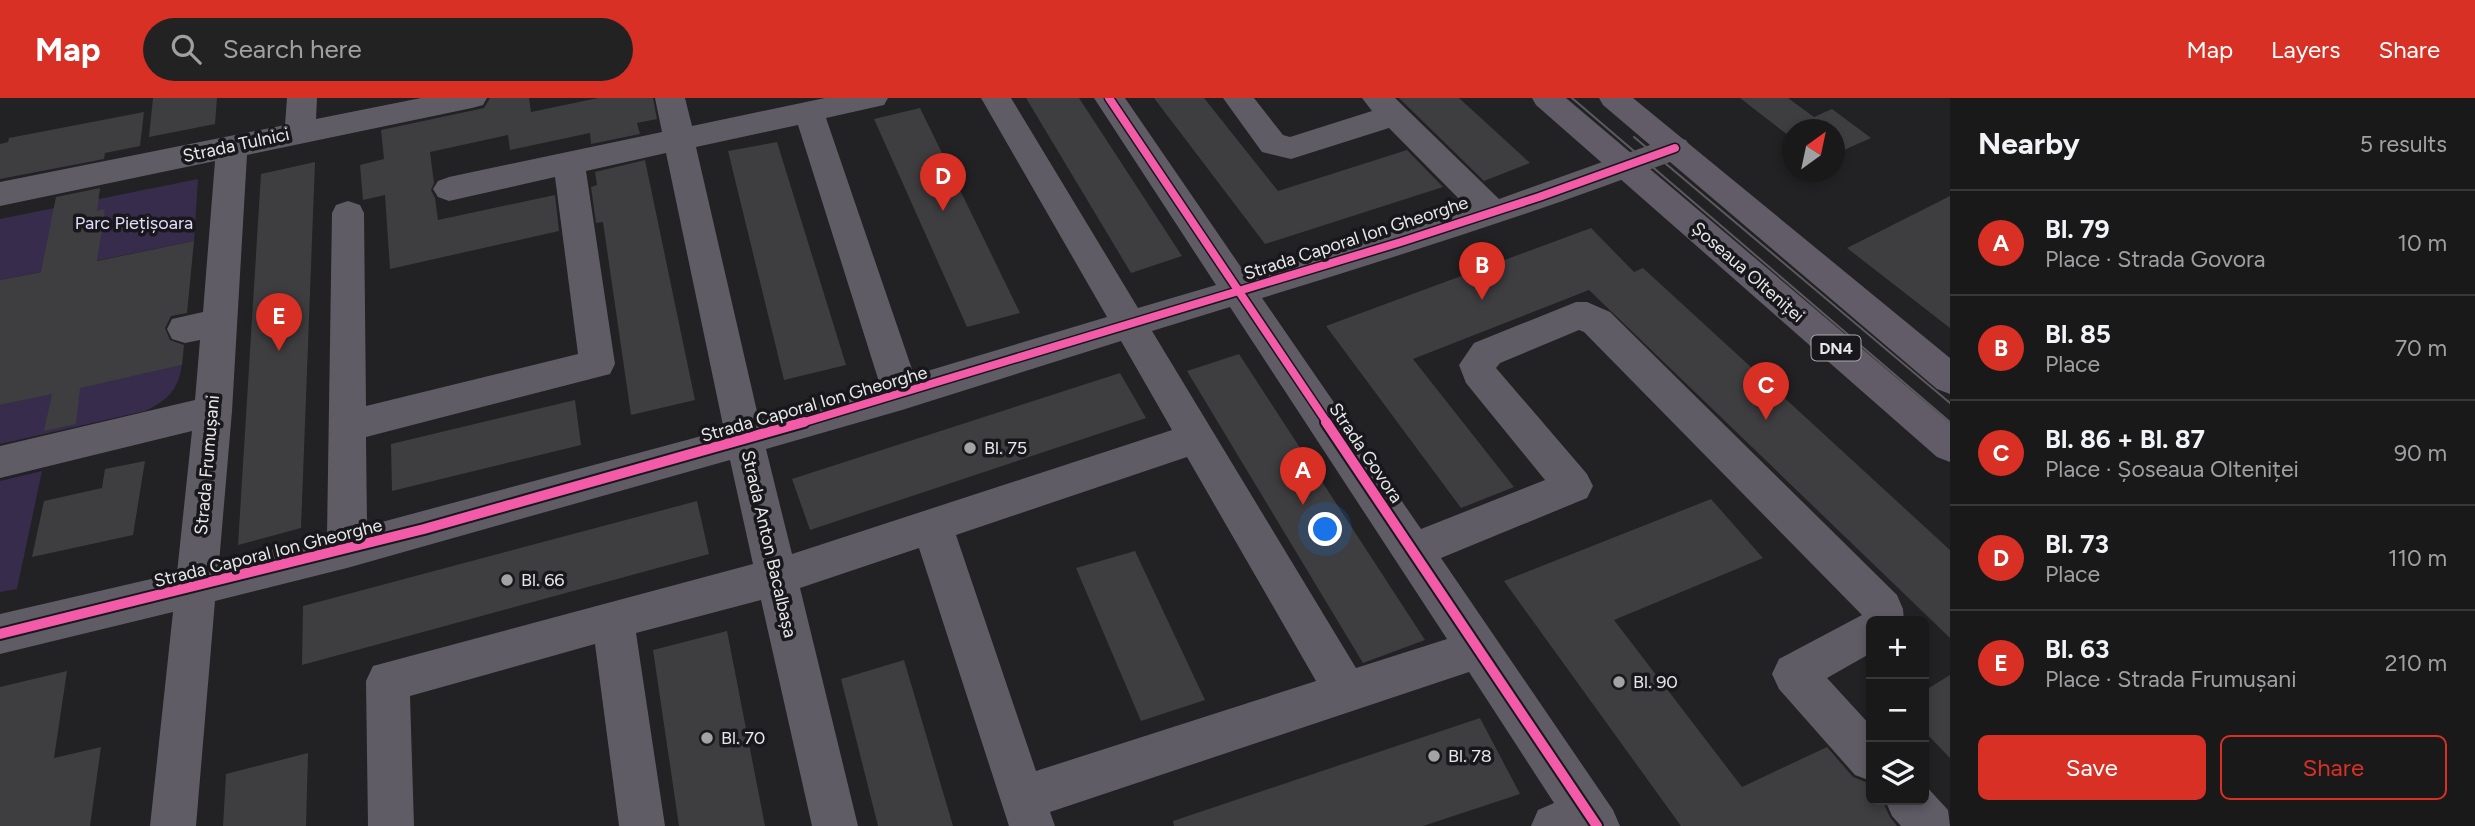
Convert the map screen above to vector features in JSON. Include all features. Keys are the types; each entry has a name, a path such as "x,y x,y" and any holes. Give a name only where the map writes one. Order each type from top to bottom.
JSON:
{"main road":[{"name":"Șoseaua Olteniței","path":"1547,98 1950,446"},
{"name":"DN4","path":"1614,98 1950,379"}],"street":[{"path":"300,132 302,98"},
{"name":"Strada Tulnici","path":"0,194 472,98"},
{"name":"Strada Anton Bacalbașa","path":"670,98 745,441 835,826"},
{"path":"449,189 873,98"},
{"path":"996,98 1347,693"},
{"name":"Strada Govora","path":"1109,98 1478,649 1580,822"},
{"path":"1237,98 1273,144 1281,148 1291,148 1385,106 1492,212"},
{"path":"809,112 902,395"},
{"name":"Strada Frumușani","path":"173,826 213,411 202,325 232,146"},
{"name":"Strada Caporal Ion Gheorghe","path":"0,634 197,589 745,441 1239,292 1492,212 1675,148"},
{"path":"347,426 597,364 569,163"},
{"path":"347,550 348,213"},
{"path":"1412,551 1573,486 1479,373 1477,365 1487,353 1576,316 1584,316 1598,322 1877,602 1883,616"},
{"path":"0,462 213,411"},
{"path":"391,826 388,681 777,576 1197,438"},
{"path":"932,525 1028,812 1347,693 1478,649"},
{"path":"614,621 642,826"},
{"path":"1866,634 1794,674 1866,753"},
{"path":"1913,805 1932,826"}],"green space":[{"name":"Parc Piețișoara","path":"198,179 194,241 0,280 0,219"},
{"path":"182,365 178,381 171,393 145,411 0,444 0,405"},
{"path":"42,471 17,589 0,592 0,481"}],"building":[{"path":"153,98 217,98 215,124 149,137"},
{"path":"490,98 529,98 531,112 598,98 653,98 657,119 637,123 640,134 591,144 590,133 510,150 508,135 430,152 434,183 431,190 438,220 555,195 559,231 390,269 385,195 363,200 360,165 384,159 381,130 484,108"},
{"path":"1026,98 1079,98 1182,256 1131,273"},
{"path":"1154,98 1204,98 1278,191 1407,150 1443,187 1265,244"},
{"path":"1399,98 1459,98 1530,163 1484,181"},
{"path":"1740,98 1788,98 1814,117 1832,109 1871,138 1845,150 1845,119 1782,119 1782,130"},
{"path":"920,108 1020,313 967,327 874,119"},
{"path":"144,112 140,146 105,153 104,159 0,179 0,144 8,142 9,138"},
{"path":"777,142 846,365 784,380 728,151"},
{"path":"645,160 695,400 631,415 603,222 596,223 591,187 597,185 595,172"},
{"path":"315,162 301,528 238,545 261,174"},
{"path":"100,188 97,211 105,209 97,261 194,241 187,313 171,316 165,328 170,340 184,345 182,365 80,388 76,424 44,431 52,394 0,405 0,280 41,272 56,197"},
{"path":"1950,196 1950,328 1847,248"},
{"path":"1591,228 1634,272 1643,268 1950,550 1950,638 1589,290 1413,359 1514,487 1461,508 1326,326"},
{"path":"1239,354 1425,640 1363,663 1187,371"},
{"name":"Bl. 75","path":"1120,373 1146,418 810,530 792,479"},
{"path":"575,400 581,445 392,491 391,444"},
{"path":"145,461 133,535 32,557 44,501 102,488 105,469"},
{"name":"Bl. 90","path":"1711,499 1763,558 1614,620 1742,787 1827,747 1853,777 1866,782 1866,805 1884,805 1897,826 1681,826 1504,581"},
{"name":"Bl. 66","path":"697,501 709,554 302,665 303,606"},
{"path":"1135,551 1205,700 1141,721 1076,568"},
{"name":"Bl. 70","path":"727,631 765,826 679,826 653,650"},
{"path":"904,660 953,826 878,826 841,679"},
{"path":"67,671 54,758 101,747 90,826 0,826 0,687"},
{"path":"1950,675 1950,758 1929,736 1929,688"},
{"name":"Bl. 78","path":"1480,718 1520,794 1423,826 1174,826 1173,821"},
{"path":"308,753 306,826 223,826 226,774"}],"tram line":[{"path":"1572,98 1950,422"},
{"path":"1634,137 1950,403"}],"cycle path":[{"path":"1109,98 1597,826"},
{"path":"0,634 142,601 424,529 705,451 1401,242 1539,197 1675,148"}],"place":[{"name":"Bl. 73","path":"943,211"},
{"name":"Bl. 85","path":"1482,300"},
{"name":"Bl. 63","path":"279,351"},
{"name":"Bl. 86 + Bl. 87","path":"1766,420"},
{"name":"Bl. 75","path":"970,448"},
{"name":"Bl. 79","path":"1303,505"},
{"name":"Bl. 66","path":"507,580"},
{"name":"Bl. 90","path":"1619,682"},
{"name":"Bl. 70","path":"707,738"},
{"name":"Bl. 78","path":"1434,756"}]}
